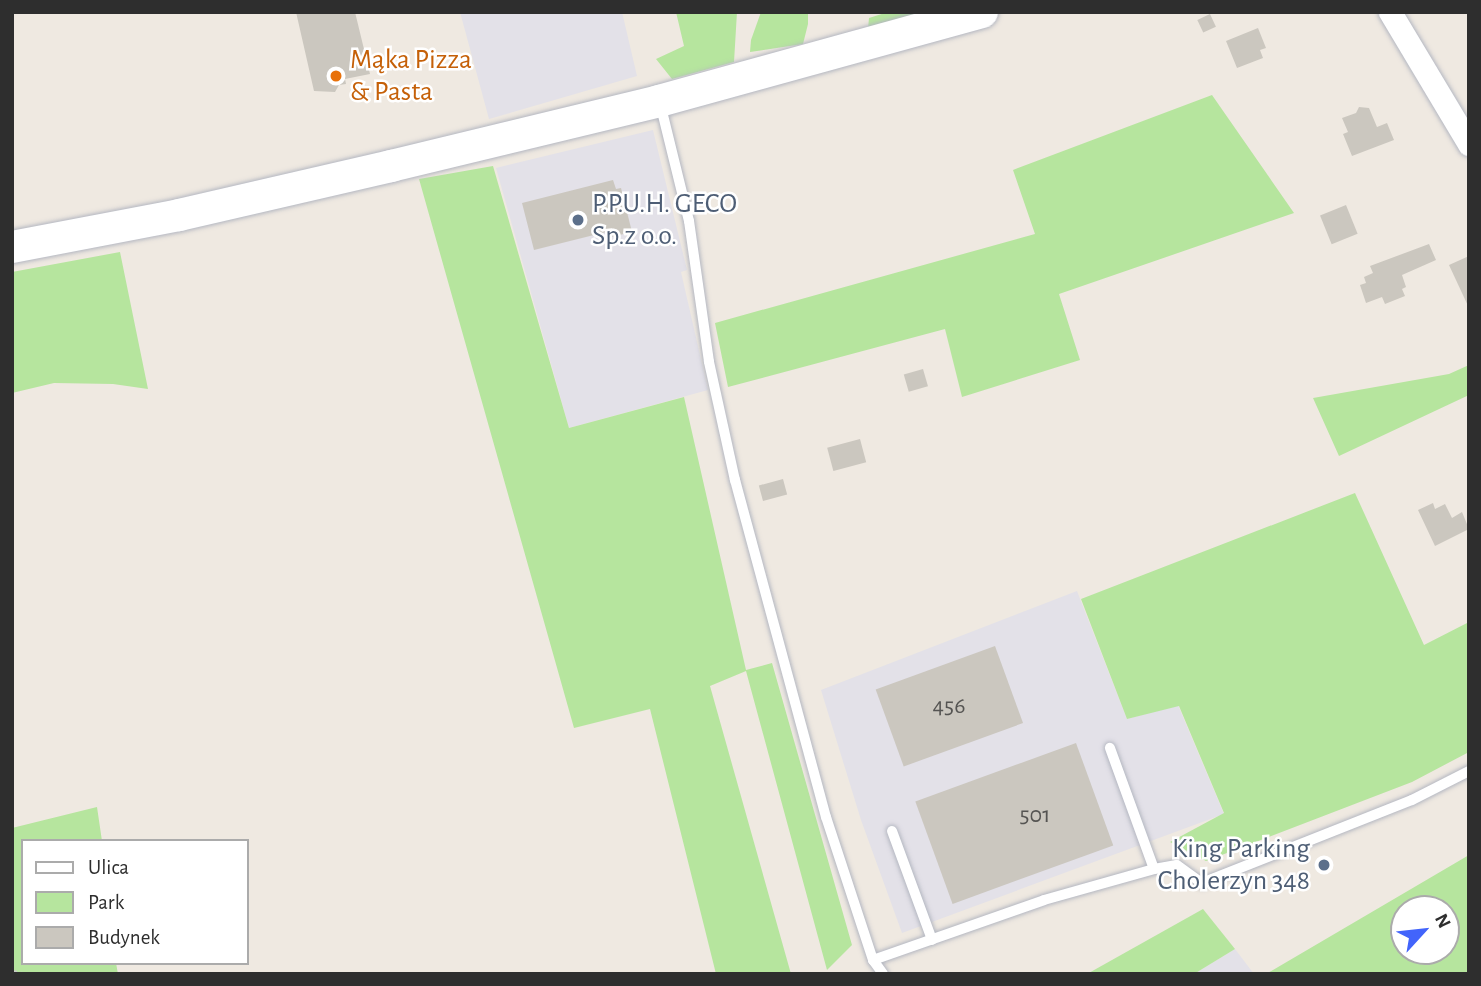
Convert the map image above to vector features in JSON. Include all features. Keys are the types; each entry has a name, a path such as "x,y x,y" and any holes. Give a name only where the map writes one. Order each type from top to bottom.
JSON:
{"main road":[{"path":"12,247 192,212 659,100 982,12"}],"street":[{"path":"1390,12 1469,144"}],"lane":[{"path":"659,100 689,221 709,362 732,470 826,817 873,960 883,974"},
{"path":"1110,748 1154,869"},
{"path":"873,960 1044,900 1154,869 1177,865 1202,883 1412,800 1469,771"},
{"path":"892,831 932,940"}],"path":[{"path":"12,972 23,974"}],"shaded area":[{"path":"460,12 622,12 637,76 489,119"},
{"path":"653,130 687,270 681,272 708,390 569,428 496,168"},
{"path":"1077,591 1127,719 1178,705 1224,814 902,933 861,820 821,690"},
{"path":"1235,949 1254,974 1194,974"}],"green space":[{"path":"676,12 737,12 734,62 672,79 656,59 684,46"},
{"path":"761,12 808,12 803,44 750,52 751,40"},
{"path":"888,12 922,12 868,29 869,18"},
{"path":"1212,95 1294,213 1059,294 1080,360 962,397 945,329 728,387 715,323 1035,234 1013,170"},
{"path":"493,166 569,428 684,397 746,670 772,663 852,945 827,970 746,671 710,686 791,974 716,974 650,709 574,728 419,179"},
{"path":"120,252 148,389 113,384 54,383 12,393 12,272"},
{"path":"1469,365 1469,395 1339,456 1313,398 1449,374"},
{"path":"1355,493 1424,645 1469,622 1469,752 1412,782 1206,861 1170,842 1224,813 1179,706 1127,719 1081,599"},
{"path":"97,807 102,839 21,839 21,965 116,965 118,974 12,974 12,828"},
{"path":"1469,855 1469,974 1266,974 1390,901 1390,965 1460,965 1460,895 1401,895"},
{"path":"1203,909 1235,949 1194,974 1087,974"}],"building":[{"path":"296,12 355,12 370,74 345,79 346,84 339,85 335,92 314,91"},
{"path":"1210,14 1216,27 1203,33 1197,20"},
{"path":"1258,28 1266,48 1260,50 1263,58 1237,68 1226,41"},
{"path":"1359,107 1369,108 1377,127 1387,123 1394,140 1352,156 1343,134 1348,132 1342,118 1356,113"},
{"path":"613,180 616,189 621,188 632,232 607,238 606,232 534,250 522,203"},
{"path":"1346,205 1358,234 1332,244 1320,215"},
{"path":"1429,244 1436,260 1402,275 1406,287 1402,289 1405,296 1385,304 1382,297 1366,303 1360,285 1366,283 1364,277 1373,273 1370,266"},
{"path":"1469,256 1469,308 1449,265"},
{"path":"923,369 928,386 909,392 904,375"},
{"path":"860,439 866,462 833,471 827,448"},
{"path":"783,479 787,494 763,501 759,485"},
{"path":"1433,503 1435,509 1445,504 1452,518 1462,512 1469,529 1435,546 1418,510"},
{"path":"995,646 1023,723 904,766 876,689"},
{"path":"1076,743 1113,845 953,904 915,801"}],"place":[{"name":"Mąka Pizza & Pasta","path":"336,76"},
{"name":"P.P.U.H. GECO Sp.z o.o.","path":"578,220"},
{"name":"King Parking Cholerzyn 348","path":"1324,865"}]}
